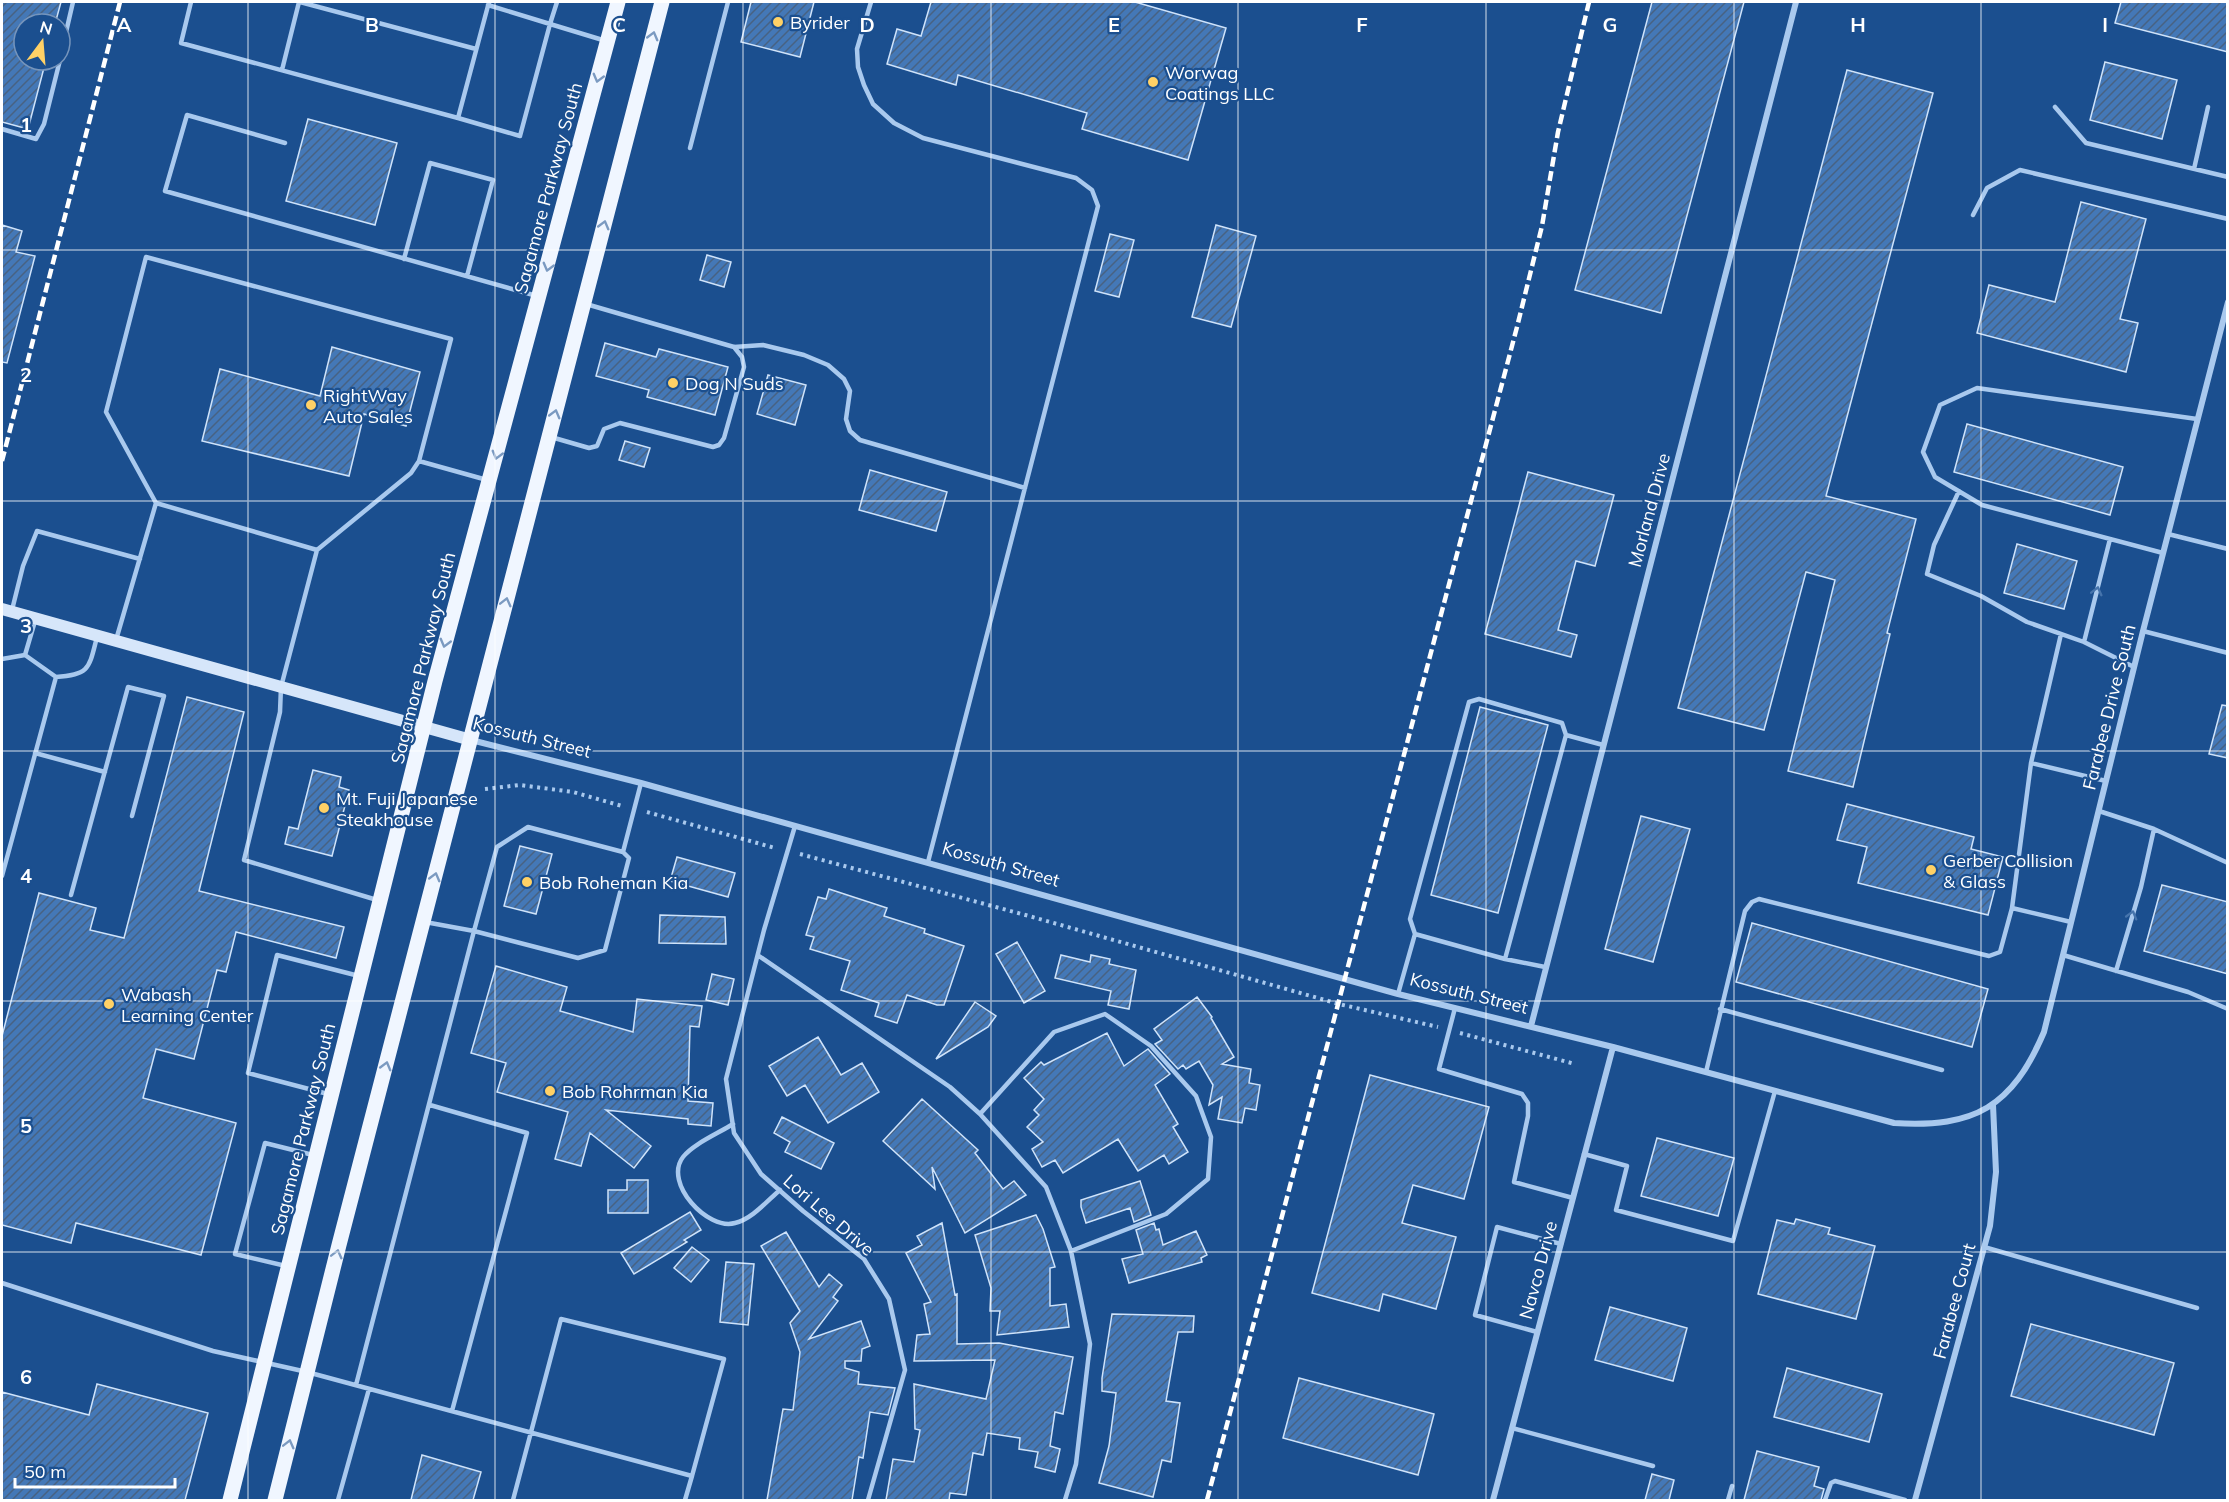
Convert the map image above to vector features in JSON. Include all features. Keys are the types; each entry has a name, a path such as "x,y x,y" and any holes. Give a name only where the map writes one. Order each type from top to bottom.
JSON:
{"main road":[{"name":"Sagamore Parkway South","path":"230,1500 423,727 618,2"},
{"path":"275,1500 662,2"}],"street":[{"name":"Morland Drive","path":"1531,1026 1796,2"},
{"name":"Farabee Drive South","path":"1993,1105 2015,1084 2032,1060 2044,1032 2134,667 2228,302"},
{"name":"Kossuth Street","path":"7,610 423,727 641,783 928,862 1398,994 1613,1047 1894,1123 1926,1125 1962,1119 1993,1105"},
{"name":"Navco Drive","path":"1493,1500 1613,1047"},
{"name":"Farabee Court","path":"1915,1500 1990,1226 1996,1172 1993,1105"}],"lane":[{"path":"191,2 181,43 520,136 556,2"},
{"path":"282,70 300,2 476,49"},
{"path":"690,148 728,2"},
{"path":"871,2 857,49 858,67 873,104 894,123 923,138 1076,178 1092,190 1098,206 928,862"},
{"path":"458,118 488,3 608,41"},
{"path":"2,129 36,139 44,124 57,72"},
{"path":"2055,107 2086,142 2228,177"},
{"path":"2194,169 2208,108"},
{"path":"285,143 187,115 165,191 540,296"},
{"path":"404,259 430,163 493,180 467,276"},
{"path":"1973,215 1987,188 2020,170 2228,219"},
{"path":"116,640 156,503 106,412 146,257 451,339 419,461 411,473 317,550 281,687 280,712 244,860 381,902"},
{"path":"583,303 734,347 763,345 804,355 828,365 844,379 850,391 846,419 850,431 860,440 1025,488"},
{"path":"549,436 589,448 597,446 604,429 620,423 712,447 719,445 724,438 744,368 742,357 734,347"},
{"path":"2163,554 1982,505 1935,477 1923,452 1940,405 1977,388 2197,419"},
{"path":"419,461 490,480"},
{"path":"1959,491 1934,545 1927,574 1981,596 2027,622 2084,642 2134,667"},
{"path":"156,503 317,550"},
{"path":"7,610 37,531 140,559"},
{"path":"2168,534 2228,549"},
{"path":"2084,642 2110,539"},
{"path":"25,655 36,618"},
{"path":"2143,632 2228,653"},
{"path":"1706,1072 1746,910 1752,902 1759,899 1989,956 2000,952 2012,908 2031,763 2061,634"},
{"path":"2,659 25,655 56,677 76,676 87,669 98,636"},
{"path":"2,876 56,677"},
{"path":"71,895 128,687 164,696 132,816"},
{"path":"1398,994 1415,934 1410,919 1469,702 1479,699 1562,723 1566,735 1505,959"},
{"path":"1566,735 1603,745"},
{"path":"35,753 105,772"},
{"path":"2031,763 2106,782"},
{"path":"623,852 641,783"},
{"path":"2099,810 2154,829 2228,863"},
{"name":"Lori Lee Drive","path":"795,826 726,1079 734,1133 761,1174 864,1259 889,1299 904,1371 868,1500"},
{"path":"356,1385 474,931 497,847 528,827 623,852 629,858 605,950 578,958 474,931 423,922"},
{"path":"2116,971 2154,829"},
{"path":"2012,908 2071,922"},
{"path":"1415,934 1505,959 1545,967"},
{"path":"332,1095 248,1073 278,955 362,976"},
{"path":"2063,955 2188,992 2228,1010"},
{"path":"759,956 950,1087 980,1114 1046,1187 1071,1251 1090,1344 1076,1464 1065,1500"},
{"path":"1455,1008 1439,1070 1522,1094 1528,1103 1528,1116 1514,1182 1573,1198"},
{"path":"1720,1009 1942,1070"},
{"path":"980,1114 1054,1032 1105,1014 1151,1046 1196,1096 1211,1137 1208,1179 1166,1214 1071,1251"},
{"path":"1584,1154 1627,1166 1616,1210 1733,1241 1775,1090"},
{"path":"430,1105 527,1133 452,1411"},
{"path":"733,1124 682,1158 678,1175 683,1194 702,1214 720,1224 735,1224 749,1217 780,1190"},
{"path":"289,1267 235,1254 265,1143 317,1156"},
{"path":"1537,1332 1475,1315 1497,1227 1561,1244"},
{"path":"1984,1247 2197,1308"},
{"path":"2,1283 213,1351 307,1372 692,1476"},
{"path":"513,1500 561,1319 724,1359 685,1500"},
{"path":"338,1500 369,1389"},
{"path":"1512,1428 1653,1466"},
{"path":"1825,1500 1831,1483 1835,1481 1905,1500"},
{"path":"1728,1500 1732,1486"}],"path":[{"path":"803,855 1339,1004 1449,1030 1575,1064"}],"building":[{"path":"2,2 61,2 58,12 12,12 12,72 43,72 28,129 2,122"},
{"name":"Byrider","path":"751,2 814,2 800,57 741,42"},
{"name":"Worwag Coatings LLC","path":"931,2 1135,2 1226,28 1188,160 1082,129 1087,113 958,75 956,85 887,64 897,29 921,36"},
{"path":"1652,2 1744,2 1661,313 1575,290"},
{"path":"2121,2 2228,2 2228,52 2115,23"},
{"path":"2105,62 2177,80 2162,139 2090,120"},
{"path":"1847,70 1933,93 1826,496 1916,519 1887,633 1890,634 1853,787 1788,771 1835,580 1806,572 1764,730 1678,708"},
{"path":"308,119 397,143 375,225 286,201"},
{"path":"2081,202 2146,219 2120,319 2138,323 2126,372 1977,333 1989,285 2055,302"},
{"path":"2,225 22,231 16,252 35,256 7,363 2,362"},
{"path":"1216,225 1256,236 1231,327 1192,317"},
{"path":"1110,234 1134,240 1119,297 1095,291"},
{"path":"707,255 731,262 724,287 700,280"},
{"name":"Dog N Suds","path":"605,343 656,357 659,349 728,367 715,415 647,397 649,390 596,376"},
{"name":"RightWay Auto Sales","path":"332,347 420,372 406,426 364,414 349,476 202,441 220,369 320,396"},
{"path":"768,375 806,385 795,425 757,414"},
{"path":"1967,424 2123,467 2110,515 1954,472"},
{"path":"625,441 650,448 644,467 619,460"},
{"path":"870,470 947,492 936,531 859,510"},
{"path":"1528,472 1614,495 1595,566 1576,561 1558,630 1577,635 1571,657 1485,634"},
{"path":"2017,544 2077,561 2064,609 2004,593"},
{"name":"Wabash Learning Center","path":"187,697 244,712 199,891 344,927 336,958 236,932 226,972 217,970 194,1059 156,1049 143,1098 236,1123 201,1255 76,1223 71,1243 2,1225 2,1036 39,893 96,908 90,930 124,938"},
{"path":"2222,705 2228,706 2228,758 2209,754"},
{"path":"1480,707 1548,725 1498,913 1431,895"},
{"name":"Mt. Fuji Japanese Steakhouse","path":"313,770 341,777 339,787 349,790 332,856 285,844 289,827 298,829"},
{"name":"Gerber Collision & Glass","path":"1847,804 1974,837 1971,849 2003,857 1988,915 1858,883 1867,847 1837,840"},
{"path":"1641,816 1690,829 1653,962 1605,949"},
{"path":"520,846 552,854 536,914 504,906"},
{"path":"677,857 735,873 728,897 670,881"},
{"path":"2162,885 2228,902 2228,974 2144,951"},
{"path":"829,889 887,908 884,916 925,929 924,933 964,946 944,1005 937,1005 907,995 897,1023 875,1016 879,1003 841,990 850,961 810,949 814,937 806,935 818,897 826,899"},
{"path":"660,915 725,917 726,944 659,943"},
{"path":"1752,923 1988,989 1972,1047 1736,982"},
{"path":"1017,942 1045,991 1024,1003 996,954"},
{"path":"1061,955 1090,962 1091,955 1110,959 1109,964 1136,970 1129,1009 1108,1005 1111,991 1055,978"},
{"path":"496,966 567,987 560,1011 633,1032 637,999 702,1006 699,1027 690,1026 688,1101 713,1103 711,1126 688,1124 688,1119 606,1110 651,1146 634,1168 590,1133 581,1166 555,1159 568,1112 497,1092 506,1063 471,1053"},
{"path":"712,974 734,979 728,1005 706,1000"},
{"path":"1197,997 1212,1017 1234,1057 1222,1064 1251,1069 1249,1083 1260,1085 1256,1110 1245,1108 1242,1123 1218,1119 1222,1097 1209,1105 1213,1085 1199,1061 1186,1069 1183,1065 1178,1069 1155,1044 1162,1040 1154,1029"},
{"path":"975,1002 996,1016 988,1027 936,1059"},
{"path":"1107,1033 1124,1066 1148,1049 1170,1074 1155,1085 1178,1124 1173,1127 1188,1152 1169,1164 1164,1155 1138,1171 1118,1139 1063,1173 1055,1160 1042,1167 1032,1149 1043,1142 1027,1127 1039,1115 1034,1110 1044,1099 1024,1078 1041,1062 1044,1065"},
{"path":"818,1037 841,1075 862,1063 879,1092 828,1123 805,1085 787,1096 769,1066"},
{"path":"1370,1075 1489,1107 1464,1199 1413,1185 1402,1223 1456,1237 1436,1309 1383,1294 1379,1311 1312,1293"},
{"path":"922,1099 978,1150 975,1153 1003,1189 1014,1181 1026,1195 965,1233 932,1167 935,1189 883,1141"},
{"path":"782,1117 834,1143 821,1169 785,1152 790,1142 774,1133"},
{"path":"1657,1138 1734,1158 1718,1216 1641,1196"},
{"path":"627,1180 648,1180 648,1213 608,1213 608,1190 627,1190"},
{"path":"1140,1181 1151,1215 1134,1222 1130,1208 1086,1223 1081,1200"},
{"path":"690,1212 701,1230 684,1240 687,1242 634,1274 621,1253"},
{"path":"1036,1215 1055,1267 1050,1268 1050,1306 1066,1304 1069,1327 997,1335 1000,1311 990,1311 991,1288 975,1235"},
{"path":"1796,1219 1830,1228 1828,1234 1875,1246 1856,1319 1758,1294 1777,1220 1794,1224"},
{"path":"942,1223 955,1295 957,1294 957,1344 999,1343 1073,1357 1063,1414 1055,1412 1050,1446 1060,1449 1055,1472 1035,1467 1038,1452 1019,1449 1020,1438 987,1433 983,1455 973,1453 966,1495 950,1493 949,1500 886,1500 893,1459 914,1462 920,1430 915,1429 914,1384 986,1399 995,1360 914,1361 917,1335 930,1334 924,1304 931,1302 906,1253 922,1245 917,1236"},
{"path":"1154,1223 1156,1230 1159,1229 1163,1245 1196,1231 1207,1255 1201,1258 1202,1262 1129,1283 1122,1259 1143,1254 1136,1230"},
{"path":"786,1232 819,1287 829,1274 842,1285 833,1297 838,1301 809,1339 861,1321 870,1346 862,1349 861,1361 845,1361 845,1368 859,1372 858,1384 895,1388 888,1415 870,1412 863,1458 859,1457 852,1500 767,1500 783,1409 793,1410 800,1352 790,1323 800,1311 761,1246"},
{"path":"692,1247 709,1260 691,1282 674,1268"},
{"path":"726,1262 754,1264 748,1325 720,1322"},
{"path":"1610,1307 1687,1328 1673,1381 1595,1360"},
{"path":"1112,1314 1194,1316 1193,1332 1178,1332 1166,1401 1180,1403 1171,1462 1162,1460 1153,1497 1099,1483 1109,1446 1116,1393 1102,1391"},
{"path":"2031,1324 2174,1363 2154,1435 2011,1396"},
{"path":"1787,1368 1882,1394 1869,1442 1774,1417"},
{"path":"1299,1378 1434,1414 1418,1475 1283,1438"},
{"path":"97,1384 208,1413 185,1500 2,1500 2,1392 89,1415"},
{"path":"1757,1451 1819,1467 1814,1486 1824,1489 1821,1500 1744,1500"},
{"path":"422,1455 481,1472 473,1500 411,1500"},
{"path":"1652,1474 1674,1480 1669,1500 1645,1500"}],"railway":[{"path":"2,461 120,2"},
{"path":"1207,1500 1517,327 1542,226 1558,132 1589,2"}],"place":[{"name":"Byrider","path":"778,22"},
{"name":"Worwag Coatings LLC","path":"1153,82"},
{"name":"Dog N Suds","path":"673,383"},
{"name":"RightWay Auto Sales","path":"311,405"},
{"name":"Mt. Fuji Japanese Steakhouse","path":"324,808"},
{"name":"Gerber Collision & Glass","path":"1931,870"},
{"name":"Bob Roheman Kia","path":"527,882"},
{"name":"Wabash Learning Center","path":"109,1004"},
{"name":"Bob Rohrman Kia","path":"550,1091"}]}
